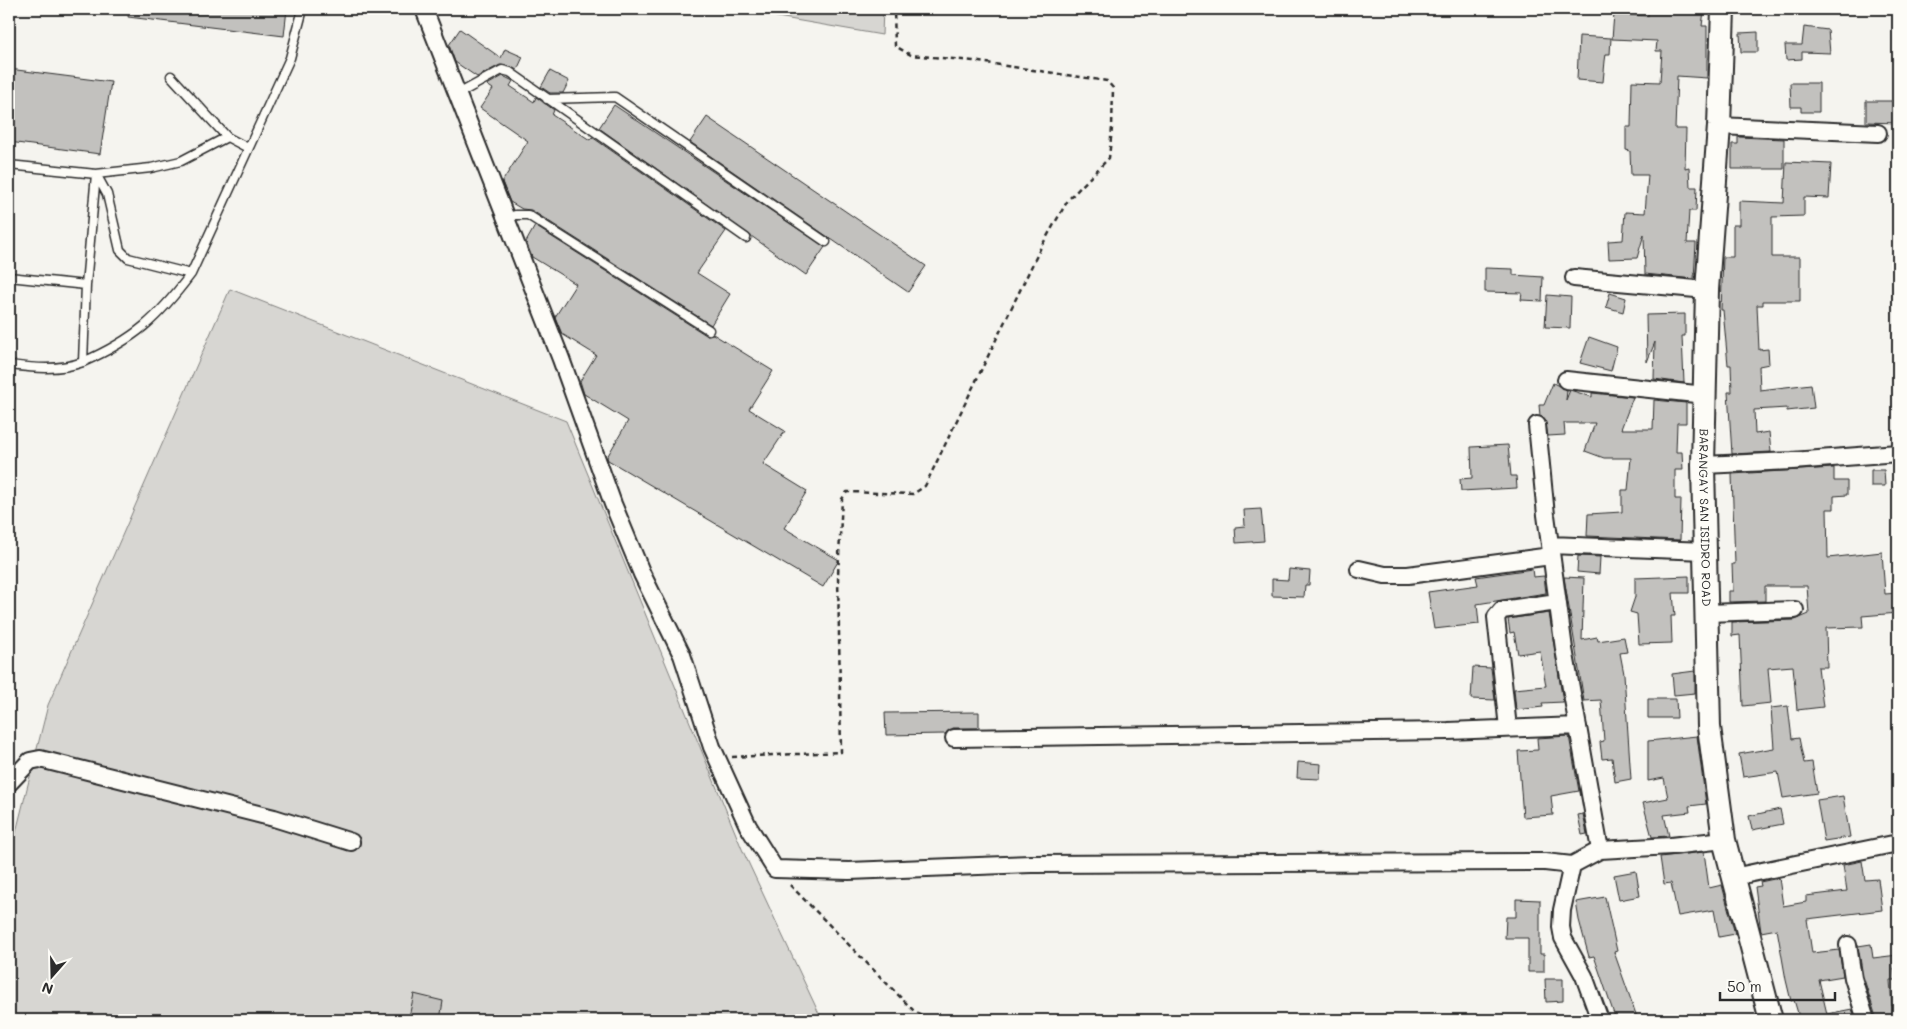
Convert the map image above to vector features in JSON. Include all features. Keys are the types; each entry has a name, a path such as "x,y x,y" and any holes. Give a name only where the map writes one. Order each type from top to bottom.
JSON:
{"street":[{"path":"424,9 504,218 561,359 613,504 642,574 682,655 716,757 748,826 775,869 849,871 1031,864 1545,862 1572,865 1600,850 1670,846 1724,840"},
{"name":"BARANGAY SAN ISIDRO ROAD","path":"1723,9 1718,126 1707,290 1703,465 1709,727 1724,840 1771,1020"},
{"path":"1718,126 1878,133"},
{"path":"1574,278 1707,290"},
{"path":"1566,380 1705,395"},
{"path":"1537,425 1558,602 1600,850"},
{"path":"1703,465 1898,453"},
{"path":"1359,569 1384,575 1408,575 1551,551 1706,550"},
{"path":"1508,728 1496,617 1502,610 1558,602"},
{"path":"1707,613 1795,610"},
{"path":"954,738 1578,726"},
{"path":"9,783 30,761 40,759 274,818 351,842"},
{"path":"1733,878 1898,843"},
{"path":"1572,865 1562,910 1561,927 1563,938 1584,976 1600,1020"},
{"path":"1848,945 1853,978 1866,1020"}],"lane":[{"path":"9,365 42,369 68,367 83,362 109,350 142,329 170,301 191,274 208,242 248,148 290,58 303,9"},
{"path":"458,94 502,70 510,72 746,238"},
{"path":"172,76 227,137 248,148"},
{"path":"547,99 615,97 826,242"},
{"path":"9,165 96,174 151,168 181,161 227,137"},
{"path":"96,174 107,194 120,250 128,258 191,274"},
{"path":"83,362 86,285 96,174"},
{"path":"504,218 515,215 528,215 710,330"},
{"path":"9,277 86,285"}],"path":[{"path":"716,757 841,752 838,574 842,499 847,492 913,494 925,486 930,471 1041,247 1068,200 1108,158 1112,128 1113,88 1107,81 973,61 911,55 895,46 894,9"},
{"path":"775,869 914,1011 931,1020"}],"shaded area":[{"path":"731,9 883,9 882,35"},
{"path":"230,289 566,421 742,849 822,1020 9,1020 9,860 48,705"},
{"path":"1575,1015 1575,1020 1219,1020 1219,1018"}],"building":[{"path":"129,9 287,9 284,36 128,17"},
{"path":"1648,9 1693,9 1704,11 1702,26 1707,26 1707,78 1677,76 1675,129 1686,129 1685,168 1689,167 1690,187 1697,187 1696,211 1689,211 1687,243 1696,243 1694,279 1645,274 1644,234 1637,258 1609,259 1608,241 1623,240 1625,212 1645,213 1648,175 1631,175 1630,151 1626,150 1626,127 1631,127 1632,81 1660,82 1662,51 1656,51 1657,41 1612,39 1614,14 1648,16"},
{"path":"1804,27 1828,30 1830,53 1802,52 1802,59 1786,60 1785,45 1802,45"},
{"path":"460,29 501,58 505,49 523,57 517,70 500,65 477,77 455,62 449,45"},
{"path":"1758,32 1758,52 1741,52 1740,33"},
{"path":"1579,36 1611,38 1610,54 1606,54 1603,82 1577,80"},
{"path":"9,69 111,82 100,154 9,142"},
{"path":"550,71 569,81 563,93 550,93 541,87"},
{"path":"503,76 513,81 510,86 534,102 536,97 554,110 552,115 590,140 592,137 726,231 697,273 730,294 711,325 531,210 522,209 510,202 502,182 528,141 480,108 493,89 487,85"},
{"path":"1790,83 1819,83 1819,112 1801,112 1801,107 1791,107"},
{"path":"1866,101 1898,101 1898,123 1866,122"},
{"path":"614,105 825,247 806,275 599,128"},
{"path":"707,117 926,266 908,292 690,142"},
{"path":"1738,137 1784,139 1784,169 1732,169 1732,144 1738,144"},
{"path":"1786,162 1831,164 1829,198 1804,197 1804,216 1772,217 1772,257 1800,257 1800,301 1763,301 1763,305 1757,305 1759,350 1768,349 1769,364 1759,366 1760,390 1811,384 1814,408 1787,411 1787,408 1754,410 1755,434 1769,432 1771,452 1732,454 1728,392 1732,392 1731,365 1728,365 1723,310 1721,310 1723,257 1733,257 1733,225 1739,225 1739,201 1784,203"},
{"path":"535,226 706,335 713,334 773,371 749,409 785,431 763,464 807,491 784,528 839,560 823,587 608,460 607,457 628,421 584,394 580,381 596,355 562,334 555,317 576,284 532,257 526,242"},
{"path":"1485,268 1513,269 1513,275 1543,277 1542,301 1521,300 1522,293 1485,292"},
{"path":"1610,293 1626,298 1623,312 1606,307"},
{"path":"1547,295 1571,297 1570,328 1545,327"},
{"path":"1685,314 1685,336 1682,336 1684,383 1654,379 1655,342 1647,362 1646,315"},
{"path":"1589,337 1617,347 1611,371 1580,363"},
{"path":"1553,383 1567,390 1566,400 1570,390 1592,397 1592,393 1633,397 1621,429 1653,429 1654,400 1686,403 1686,423 1677,423 1676,452 1682,452 1683,470 1675,470 1675,499 1681,499 1680,540 1587,536 1588,514 1622,512 1622,490 1628,490 1631,458 1604,458 1585,451 1595,423 1564,423 1565,435 1548,436 1545,420 1540,416 1539,405 1544,405"},
{"path":"1508,445 1511,476 1516,476 1517,488 1461,491 1460,479 1472,478 1471,447"},
{"path":"1834,468 1834,481 1847,481 1847,495 1834,496 1834,509 1827,509 1828,558 1882,552 1885,594 1898,593 1898,613 1862,616 1863,627 1826,628 1827,667 1818,667 1823,707 1797,710 1793,666 1768,668 1771,703 1743,706 1740,635 1732,636 1732,622 1795,620 1809,614 1807,586 1765,586 1765,601 1729,602 1729,591 1733,591 1732,564 1735,564 1732,474"},
{"path":"1871,470 1884,470 1885,486 1871,486"},
{"path":"1261,509 1264,541 1236,543 1235,527 1245,526 1244,510"},
{"path":"1578,556 1600,557 1599,574 1577,572"},
{"path":"1289,569 1310,571 1309,585 1305,585 1304,597 1272,596 1272,579 1288,580"},
{"path":"1532,569 1533,577 1544,576 1546,593 1477,604 1479,624 1434,629 1428,592 1478,585 1476,577"},
{"path":"1689,576 1689,593 1673,593 1675,616 1671,616 1672,643 1639,644 1637,614 1630,612 1635,597 1635,578"},
{"path":"1564,577 1584,578 1582,640 1597,637 1598,641 1624,637 1627,652 1620,653 1624,674 1631,779 1615,782 1612,758 1602,759 1600,742 1604,741 1601,700 1584,701"},
{"path":"1549,613 1563,702 1542,703 1543,707 1516,710 1514,689 1546,686 1540,651 1518,654 1514,632 1510,633 1508,619"},
{"path":"1473,667 1491,668 1495,700 1471,699"},
{"path":"1695,671 1695,693 1674,695 1672,674"},
{"path":"1648,699 1676,699 1677,718 1648,718"},
{"path":"1788,706 1792,739 1799,738 1804,763 1812,762 1817,793 1783,798 1778,772 1743,777 1739,754 1774,748 1771,708"},
{"path":"979,712 979,728 953,728 945,734 886,735 885,713"},
{"path":"1569,736 1579,791 1551,796 1553,815 1523,817 1518,751 1538,750 1537,738"},
{"path":"1697,736 1706,804 1689,806 1690,812 1664,815 1669,836 1652,837 1643,803 1668,798 1664,778 1648,781 1648,741"},
{"path":"1298,762 1321,764 1320,779 1297,778"},
{"path":"1843,796 1850,837 1824,841 1817,800"},
{"path":"1780,809 1783,824 1752,830 1749,816"},
{"path":"1583,814 1587,834 1582,835 1578,815"},
{"path":"1704,852 1709,888 1722,885 1735,934 1719,937 1714,910 1678,916 1671,883 1664,884 1660,857"},
{"path":"1862,861 1865,880 1878,879 1882,910 1807,919 1812,953 1839,950 1843,976 1819,980 1827,1014 1852,1009 1856,1020 1800,1020 1794,1000 1791,1001 1777,929 1761,932 1755,887 1761,886 1760,882 1779,878 1783,906 1806,902 1806,896 1847,891 1843,865"},
{"path":"1636,871 1640,896 1619,900 1614,875"},
{"path":"1605,897 1617,951 1614,952 1638,1020 1616,1020 1594,956 1589,957 1579,920 1576,902"},
{"path":"1516,899 1540,900 1540,954 1544,954 1544,972 1528,972 1528,938 1505,938 1506,917 1516,917"},
{"path":"1871,944 1873,958 1898,955 1898,967 1894,968 1896,980 1890,980 1892,1006 1898,1006 1898,1020 1885,1020 1885,1016 1876,1017 1863,976 1858,946"},
{"path":"1545,979 1563,979 1563,1001 1546,1002"},
{"path":"414,994 443,1001 440,1020 409,1017"}]}
